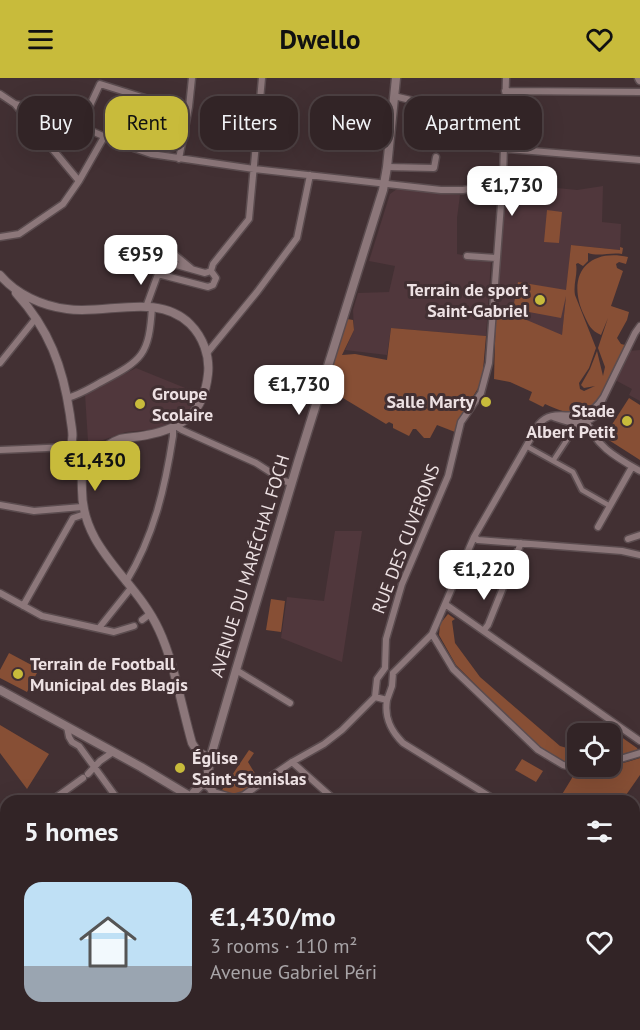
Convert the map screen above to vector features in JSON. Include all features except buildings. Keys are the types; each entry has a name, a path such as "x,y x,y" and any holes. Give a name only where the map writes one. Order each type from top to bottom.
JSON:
{"main road":[{"name":"AVENUE DU MARÉCHAL FOCH","path":"206,785 210,759 236,670 385,183 396,78"},
{"path":"0,690 189,795"},
{"path":"170,783 188,789 195,789 202,784 213,792"},
{"path":"194,795 195,789"}],"street":[{"path":"179,159 192,78"},
{"path":"211,271 213,264 249,219 262,78"},
{"name":"RUE DES CUVERONS","path":"505,96 506,78"},
{"path":"93,99 100,84 164,104 189,107"},
{"path":"505,91 640,92"},
{"path":"0,94 15,104 79,181"},
{"path":"394,96 404,98"},
{"path":"93,132 151,154 254,169 456,191 502,183"},
{"path":"0,237 19,234 63,204 104,137"},
{"name":"RUE DES CUVERONS","path":"375,697 377,679 385,668 386,639 400,589 448,476 461,422 485,385 489,363 504,150"},
{"path":"527,150 640,160"},
{"path":"387,167 434,168 436,157"},
{"path":"207,352 262,286 297,238 310,175"},
{"path":"467,256 496,258"},
{"path":"67,398 129,367 138,359 150,335 149,307 158,274 166,262 205,273 211,271"},
{"path":"158,274 208,287 213,285 216,278 211,271"},
{"path":"0,275 32,304 68,310 149,307 178,316 190,325 207,352 209,373 203,397 196,411 175,428 161,433 120,440 98,453 82,473"},
{"path":"32,304 36,318 64,375 73,440 70,447"},
{"path":"0,363 36,318"},
{"path":"550,416 578,423 587,422 596,414 640,326"},
{"path":"487,795 403,743 394,735 385,711 387,700 390,697 393,673 432,634 474,537 539,424 544,418 550,416 573,417 585,414 596,407 603,398"},
{"path":"585,414 589,428 607,451 640,471"},
{"path":"553,461 578,423"},
{"path":"175,428 256,463 284,481 292,483"},
{"path":"99,628 129,585 149,539 165,485 175,428"},
{"path":"526,446 573,472 582,490 610,506"},
{"path":"0,450 70,447"},
{"path":"70,447 76,454 82,473 83,510 92,537 150,614 163,639 192,744 197,751 210,759"},
{"path":"598,526 632,467"},
{"path":"0,505 34,512 83,510"},
{"path":"23,606 73,518 83,510"},
{"path":"628,539 640,535"},
{"path":"474,537 478,540 640,555"},
{"path":"484,630 521,543"},
{"path":"0,593 42,616 114,632 134,626"},
{"path":"445,604 640,741"},
{"path":"142,620 150,614"},
{"path":"432,634 453,669 538,750 567,766"},
{"path":"385,668 393,673"},
{"path":"236,670 290,702"},
{"path":"244,795 292,762 324,744 342,730 375,697 387,700"},
{"path":"67,727 72,742 82,751 88,774 112,795"},
{"path":"61,795 113,752"},
{"path":"621,759 640,753"},
{"path":"292,762 329,795"},
{"path":"213,792 224,795"}],"shaded area":[{"path":"603,186 602,222 621,224 620,250 571,245 562,336 496,307 505,191 510,187 577,190"},
{"path":"397,189 460,195 457,218 457,254 491,260 486,336 391,328 387,355 345,350 354,330 353,310 358,293 389,292 395,266 369,261 390,194"},
{"path":"547,210 562,212 559,243 544,242"},
{"path":"571,245 620,250 620,247 623,248 622,254 588,253 588,261 583,266 576,264 575,295 596,348 589,368 579,383 580,389 584,391 595,386 584,388 581,385 590,369 597,351 603,376 605,367 598,348 608,318 601,335 590,327 579,301 577,289 579,278 583,268 591,261 613,255 628,257 626,264 619,262 616,264 617,268 623,271 611,306 629,312 617,338 621,344 625,345 601,396 586,410 577,413 565,412 545,404 543,407 529,400 532,392 510,382 494,379 496,307 562,335 566,296 561,318 513,309 518,282 566,290"},
{"path":"347,319 353,320 354,330 342,355 355,354 387,360 391,328 486,336 482,382 455,432 437,425 430,438 424,438 416,429 413,429 409,436 393,428 393,424 389,422 386,424 333,392 322,391"},
{"path":"640,350 640,401 629,395 632,389 615,380 629,351"},
{"name":"Groupe Scolaire","path":"136,368 200,394 192,407 177,421 157,429 126,432 103,440 88,441 85,394"},
{"name":"Stade Albert Petit","path":"629,398 640,405 640,460 604,437"},
{"path":"335,531 362,531 342,662 281,638 287,597 324,601"},
{"path":"271,599 285,601 281,632 266,630"},
{"path":"448,614 455,619 452,621 455,643 480,677 560,746 567,748 567,764 539,748 456,665 439,635 440,624"},
{"name":"Terrain de Football Municipal des Blagis","path":"9,653 39,669 27,692 0,678 0,670"},
{"path":"0,725 49,754 27,789 0,753"},
{"path":"621,737 637,748 638,750 621,758"},
{"path":"249,750 254,753 248,762 260,782 238,794 222,790"},
{"path":"640,758 640,775 626,795 562,795 572,777 621,777 621,763"},
{"path":"522,759 543,771 536,782 515,770"}],"place":[{"name":"Terrain de sport Saint-Gabriel","path":"540,300"},
{"name":"Salle Marty","path":"486,402"},
{"name":"Groupe Scolaire","path":"140,404"},
{"name":"Stade Albert Petit","path":"627,421"},
{"name":"Terrain de Football Municipal des Blagis","path":"18,674"},
{"name":"Église Saint-Stanislas","path":"180,768"}]}
